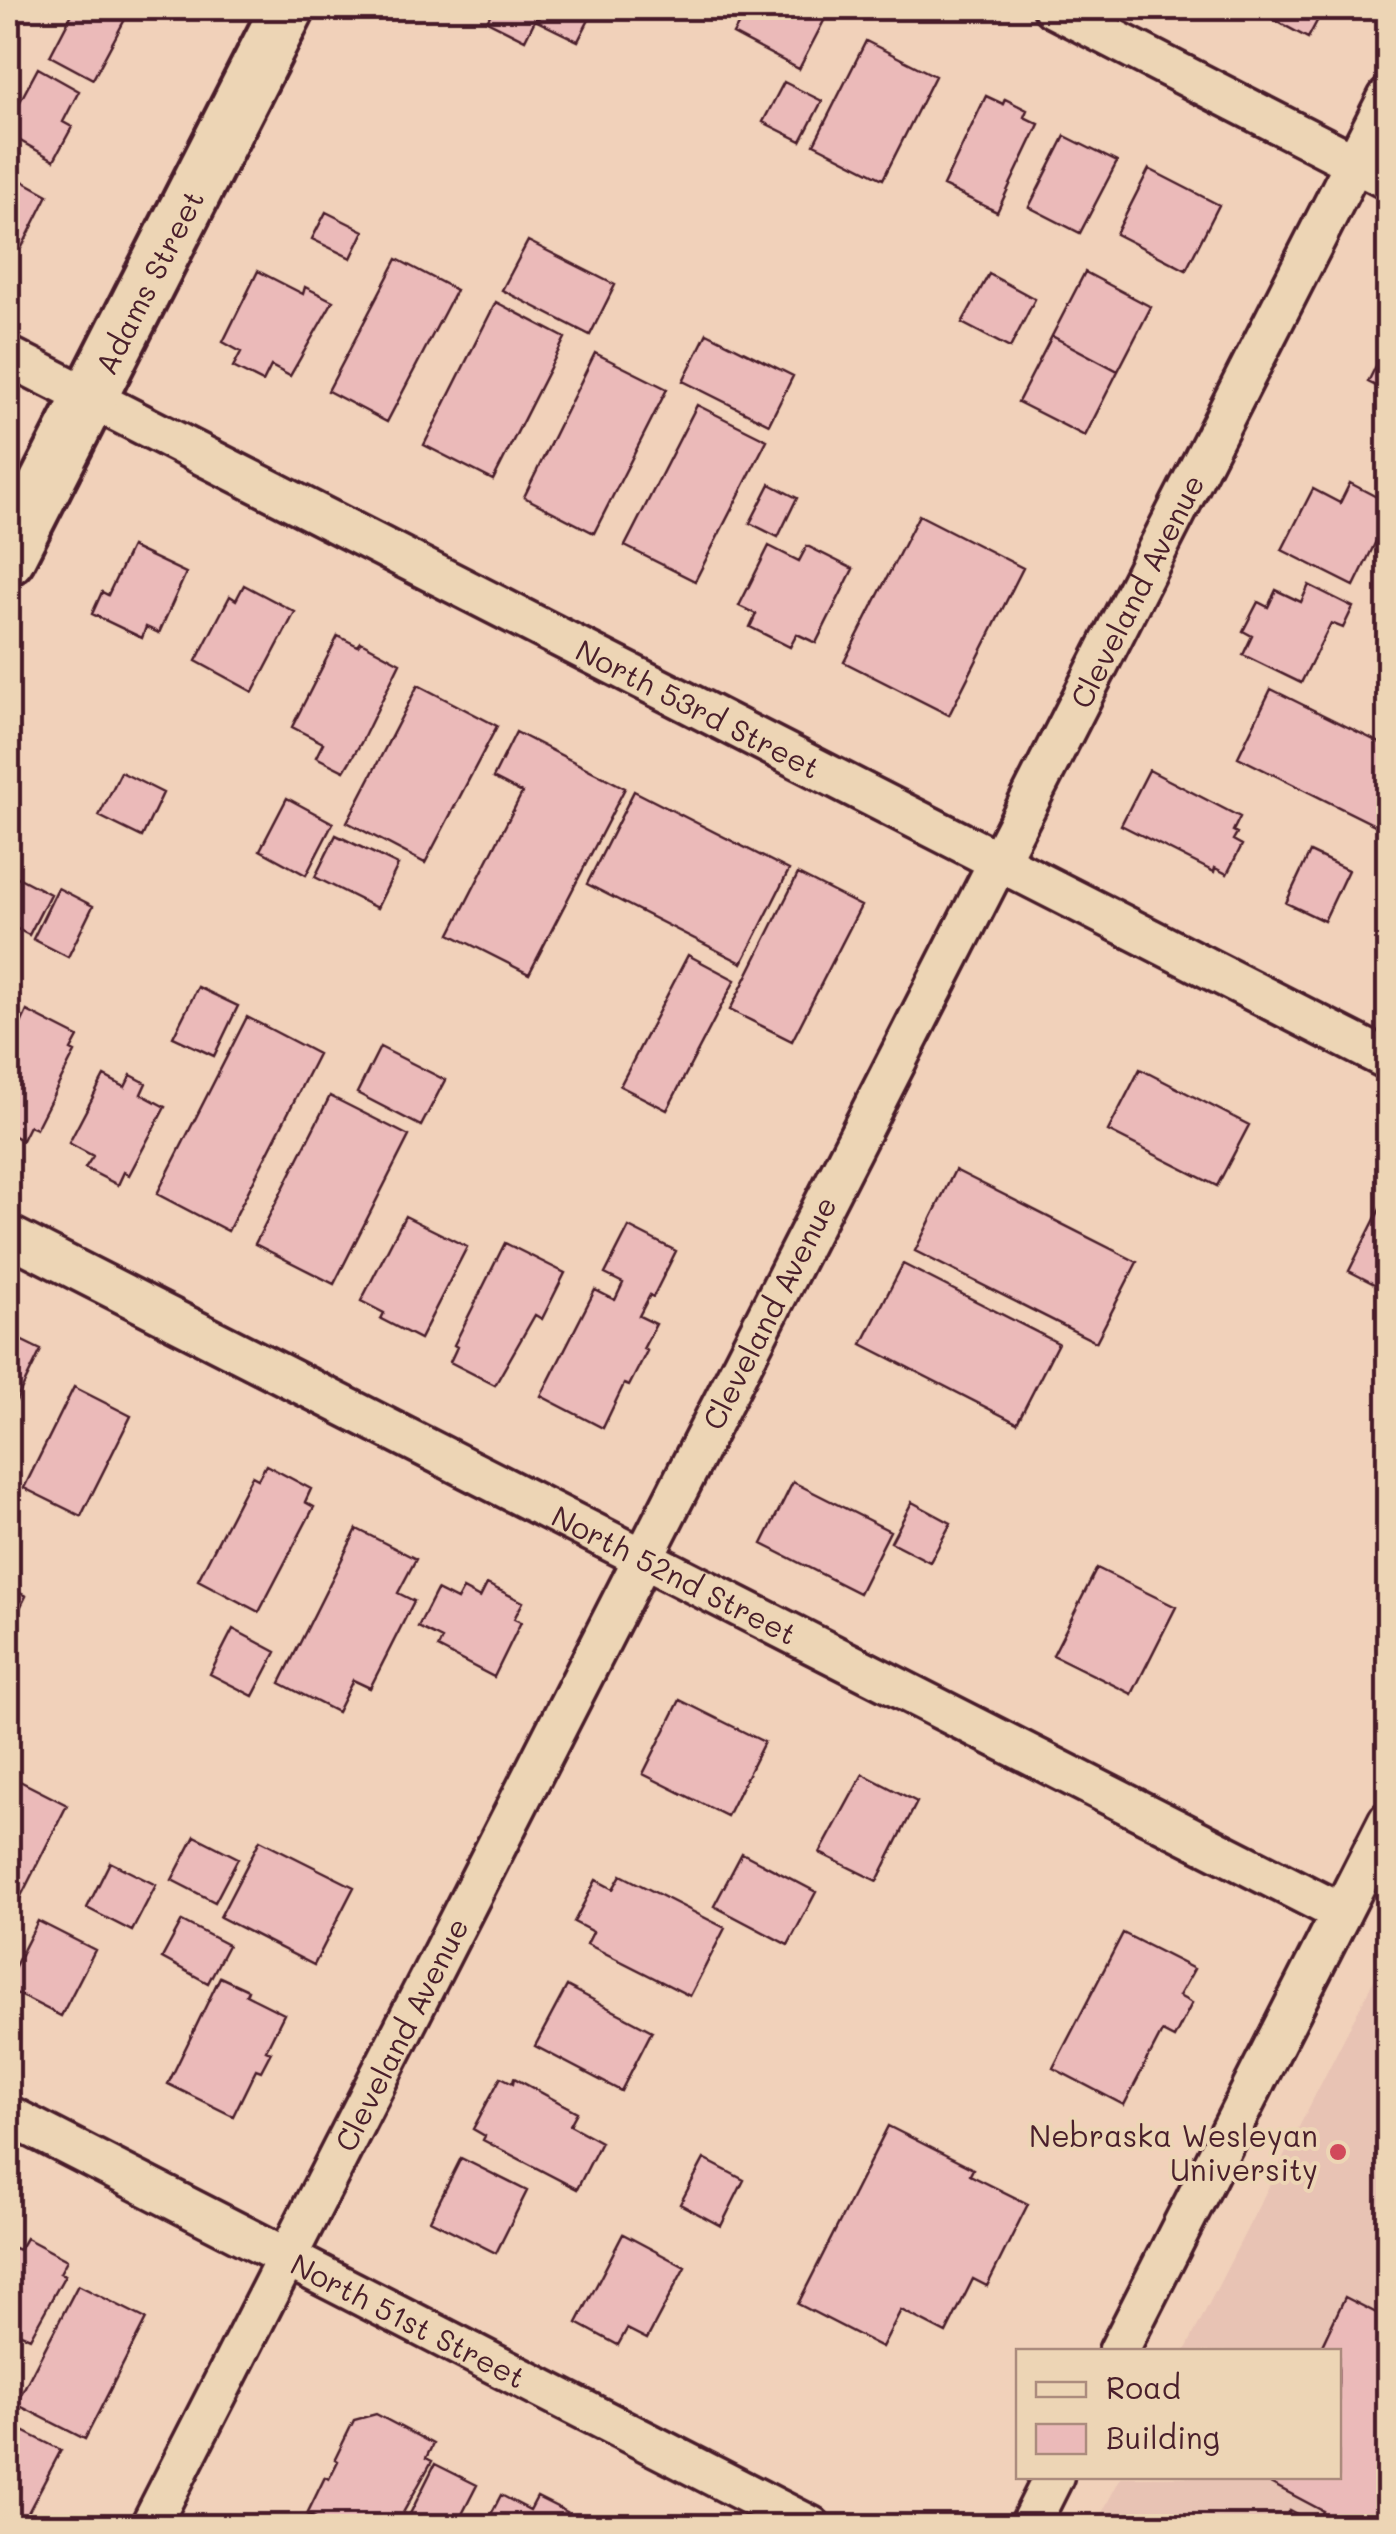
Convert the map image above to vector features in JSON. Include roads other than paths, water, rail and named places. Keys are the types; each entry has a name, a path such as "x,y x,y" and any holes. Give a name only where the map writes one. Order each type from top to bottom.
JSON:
{"main road":[{"name":"Adams Street","path":"8,558 288,8"}],"street":[{"path":"1053,8 1388,180"},
{"name":"Cleveland Avenue","path":"150,2526 1388,97"},
{"name":"North 53rd Street","path":"8,356 1388,1060"},
{"name":"North 52nd Street","path":"8,1235 1341,1913"},
{"path":"1120,2349 1388,1820"},
{"name":"North 51st Street","path":"8,2115 811,2526"},
{"path":"1029,2526 1052,2479"}],"place":[{"name":"Nebraska Wesleyan University","path":"1338,2152"}]}
